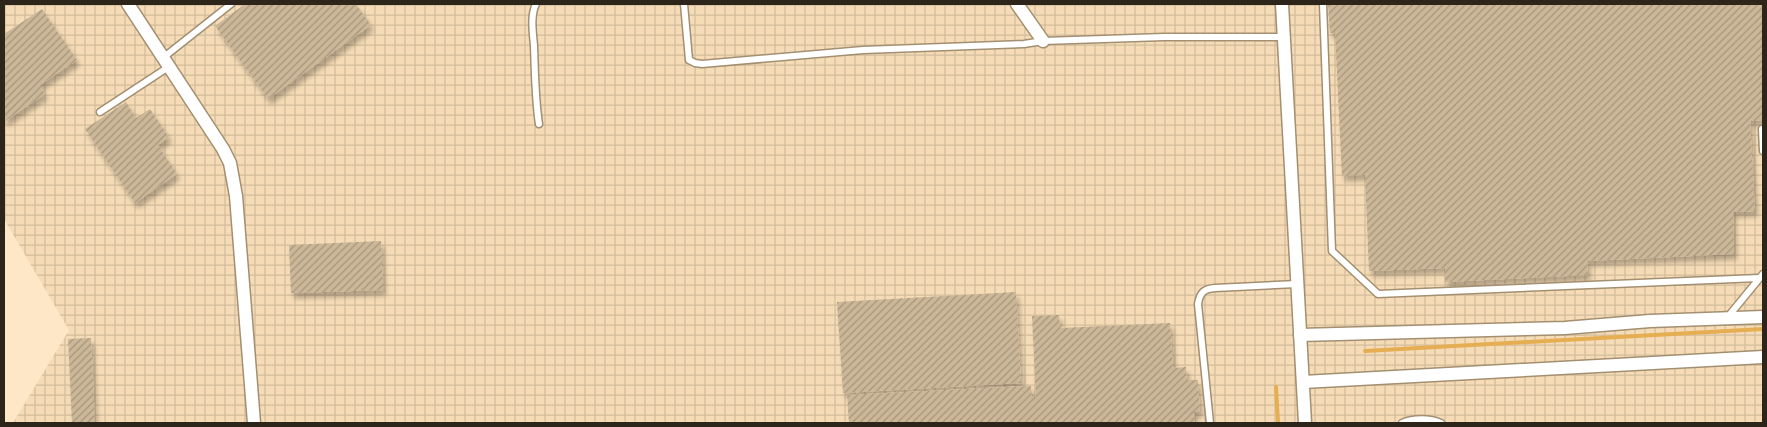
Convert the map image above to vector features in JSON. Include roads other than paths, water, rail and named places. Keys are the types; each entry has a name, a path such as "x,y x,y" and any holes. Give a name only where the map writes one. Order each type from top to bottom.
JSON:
{"street":[{"path":"128,4 167,62 230,163 236,196 254,423"},
{"path":"1017,4 1043,41"},
{"path":"1282,4 1305,423"},
{"path":"1300,335 1565,328 1650,321 1763,317"},
{"path":"1303,382 1763,357"}],"lane":[{"path":"100,112 167,62 231,4"},
{"path":"536,4 533,24 536,101 539,124"},
{"path":"684,4 689,60 702,64 863,50 1024,44 1043,41 1164,37 1284,37"},
{"path":"1323,4 1332,251 1378,294 1761,276"},
{"path":"1763,129 1763,151"},
{"path":"1726,319 1761,276"},
{"path":"1210,423 1198,304 1200,294 1206,289 1215,288 1297,284"},
{"path":"1402,423 1408,420 1426,420 1441,423"}],"waterway":[{"path":"1365,351 1763,329"},
{"path":"1276,387 1278,423"}]}
